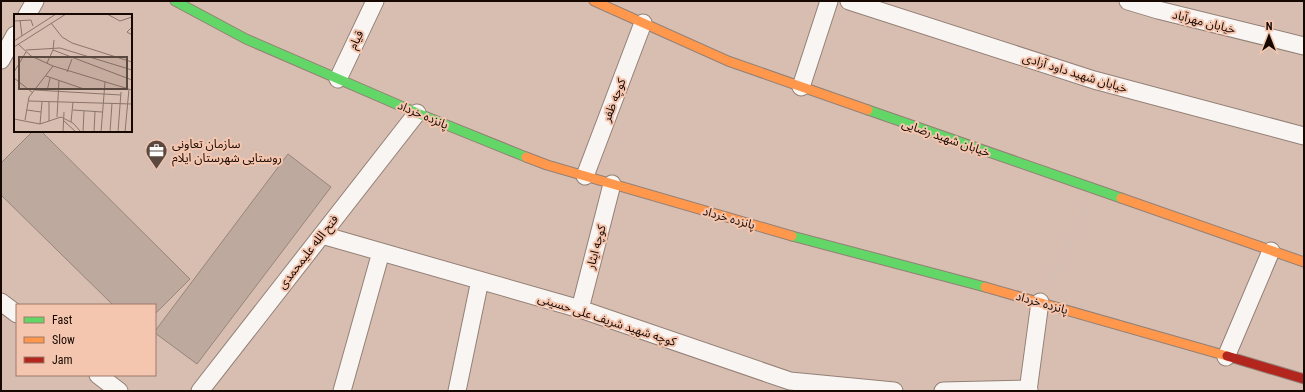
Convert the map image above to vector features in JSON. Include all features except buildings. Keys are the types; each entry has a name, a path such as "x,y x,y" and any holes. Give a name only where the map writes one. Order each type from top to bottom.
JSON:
{"street":[{"path":"28,14 35,1"},
{"name":"پانزده خرداد","path":"175,1 246,39 417,114 547,165 747,224 1040,302 1304,379"},
{"name":"قیام","path":"338,79 374,1"},
{"name":"خیابان شهید رضایی","path":"594,1 728,61 1096,191 1304,262"},
{"path":"801,87 829,1"},
{"name":"خیابان شهید داود آزادی","path":"848,1 1094,80 1304,136"},
{"name":"خیابان مهرآباد","path":"1128,1 1158,10 1304,46"},
{"name":"کوچه ظفر","path":"585,176 642,23"},
{"path":"1,60 14,37"},
{"name":"فتح الله علیمحمدی","path":"200,391 417,114"},
{"name":"کوچه ایثار","path":"580,309 612,184"},
{"name":"کوچه شهید شریف علی حسینی","path":"322,235 580,309 790,381 894,391"},
{"path":"1226,357 1271,251"},
{"path":"342,391 381,252"},
{"path":"457,391 480,280"},
{"path":"1,302 16,313"},
{"path":"943,391 1028,390 1040,302"},
{"path":"99,376 119,391"}],"path":[{"path":"1040,302 1096,191"}],"traffic: fast":[{"path":"175,1 246,39 417,113 526,157"},
{"path":"868,110 1121,198"},
{"path":"792,236 985,287"}],"traffic: slow":[{"path":"594,1 728,61 868,110"},
{"path":"526,157 547,165 792,236"},
{"path":"1121,198 1304,262"},
{"path":"985,287 1227,356"}],"traffic: jam":[{"path":"1227,356 1304,379"}],"place":[{"name":"سازمان تعاونی روستایی شهرستان ایلام","path":"156,170"}]}
